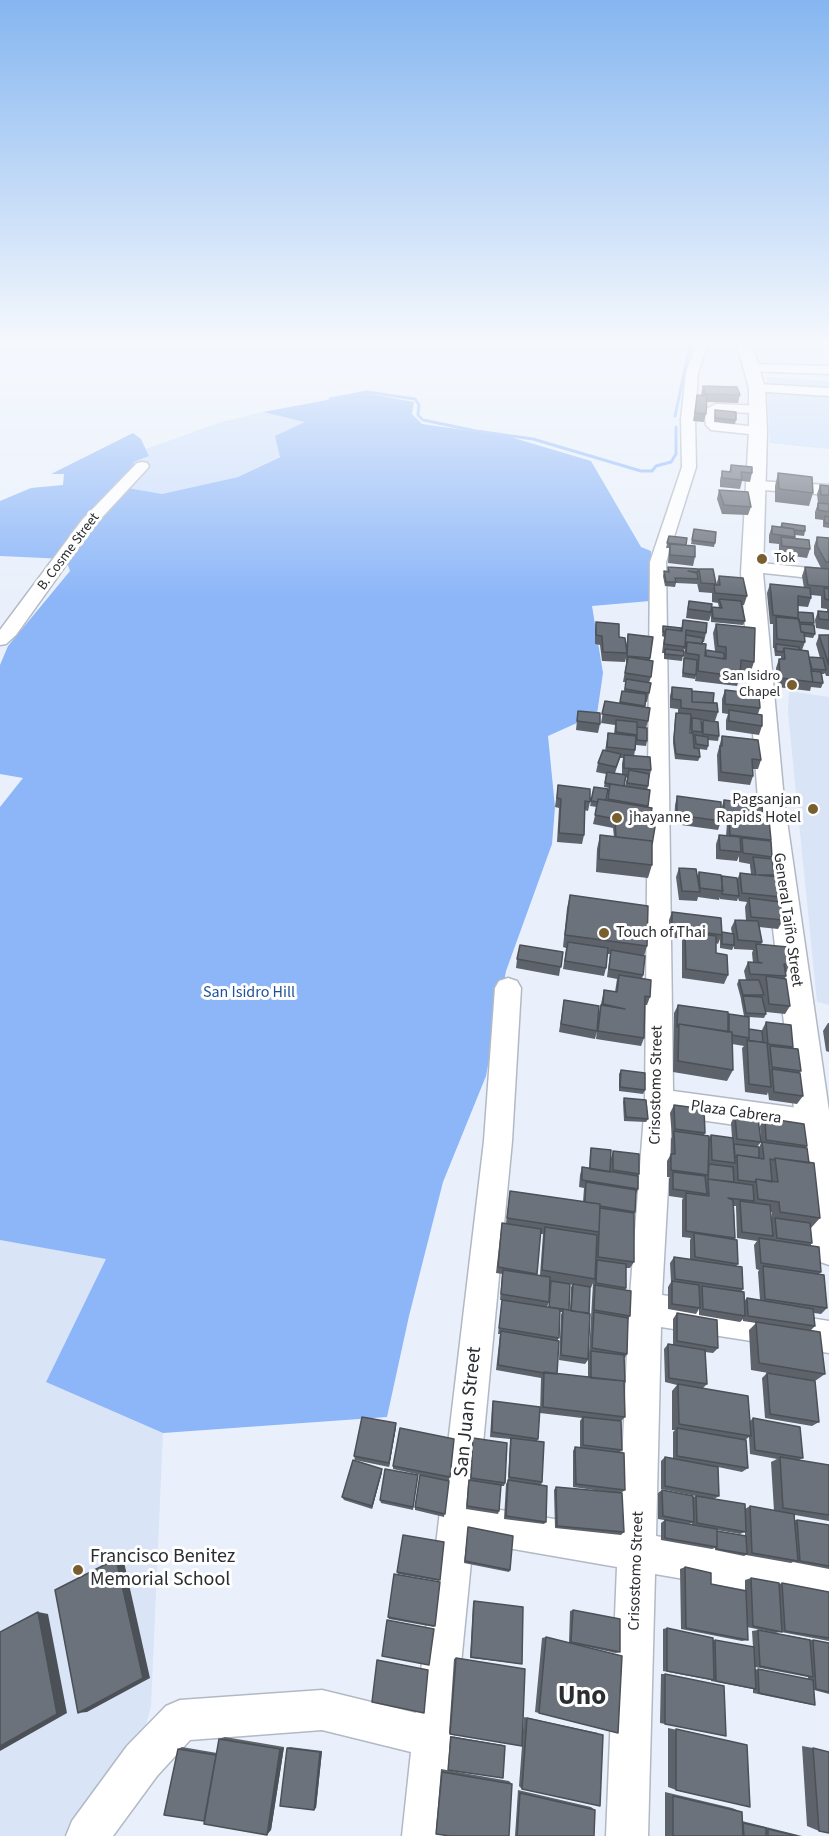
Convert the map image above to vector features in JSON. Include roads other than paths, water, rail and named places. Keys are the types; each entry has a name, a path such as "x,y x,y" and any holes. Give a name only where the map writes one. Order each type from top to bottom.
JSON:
{"main road":[{"name":"General Taiño Street","path":"758,427 752,567 771,800 829,1246"}],"street":[{"name":"Crisostomo Street","path":"627,1836 645,1308 659,1102 658,562 689,467 688,427"},
{"path":"716,427 758,431"},
{"name":"B. Cosme Street","path":"0,640 10,632 88,523 142,466"},
{"path":"754,486 829,490"},
{"path":"752,567 829,574"},
{"name":"San Juan Street","path":"423,1836 498,1141 508,988"},
{"name":"Plaza Cabrera","path":"659,1102 813,1124"},
{"path":"645,1308 829,1337"},
{"path":"458,1521 638,1550 829,1585"},
{"path":"87,1836 142,1761 180,1720 322,1710 432,1737"}],"waterway":[{"path":"455,427 533,439 641,471 652,471 656,466 671,462 676,454 676,427"}],"place":[{"name":"Tok","path":"762,559"},
{"name":"San Isidro Chapel","path":"792,685"},
{"name":"Pagsanjan Rapids Hotel","path":"813,809"},
{"name":"jhayanne","path":"617,818"},
{"name":"Touch of Thai","path":"604,933"},
{"name":"Francisco Benitez Memorial School","path":"78,1570"}],"district":[{"name":"Uno","path":"582,1698"}],"park label":[{"name":"San Isidro Hill","path":"249,993"}]}
